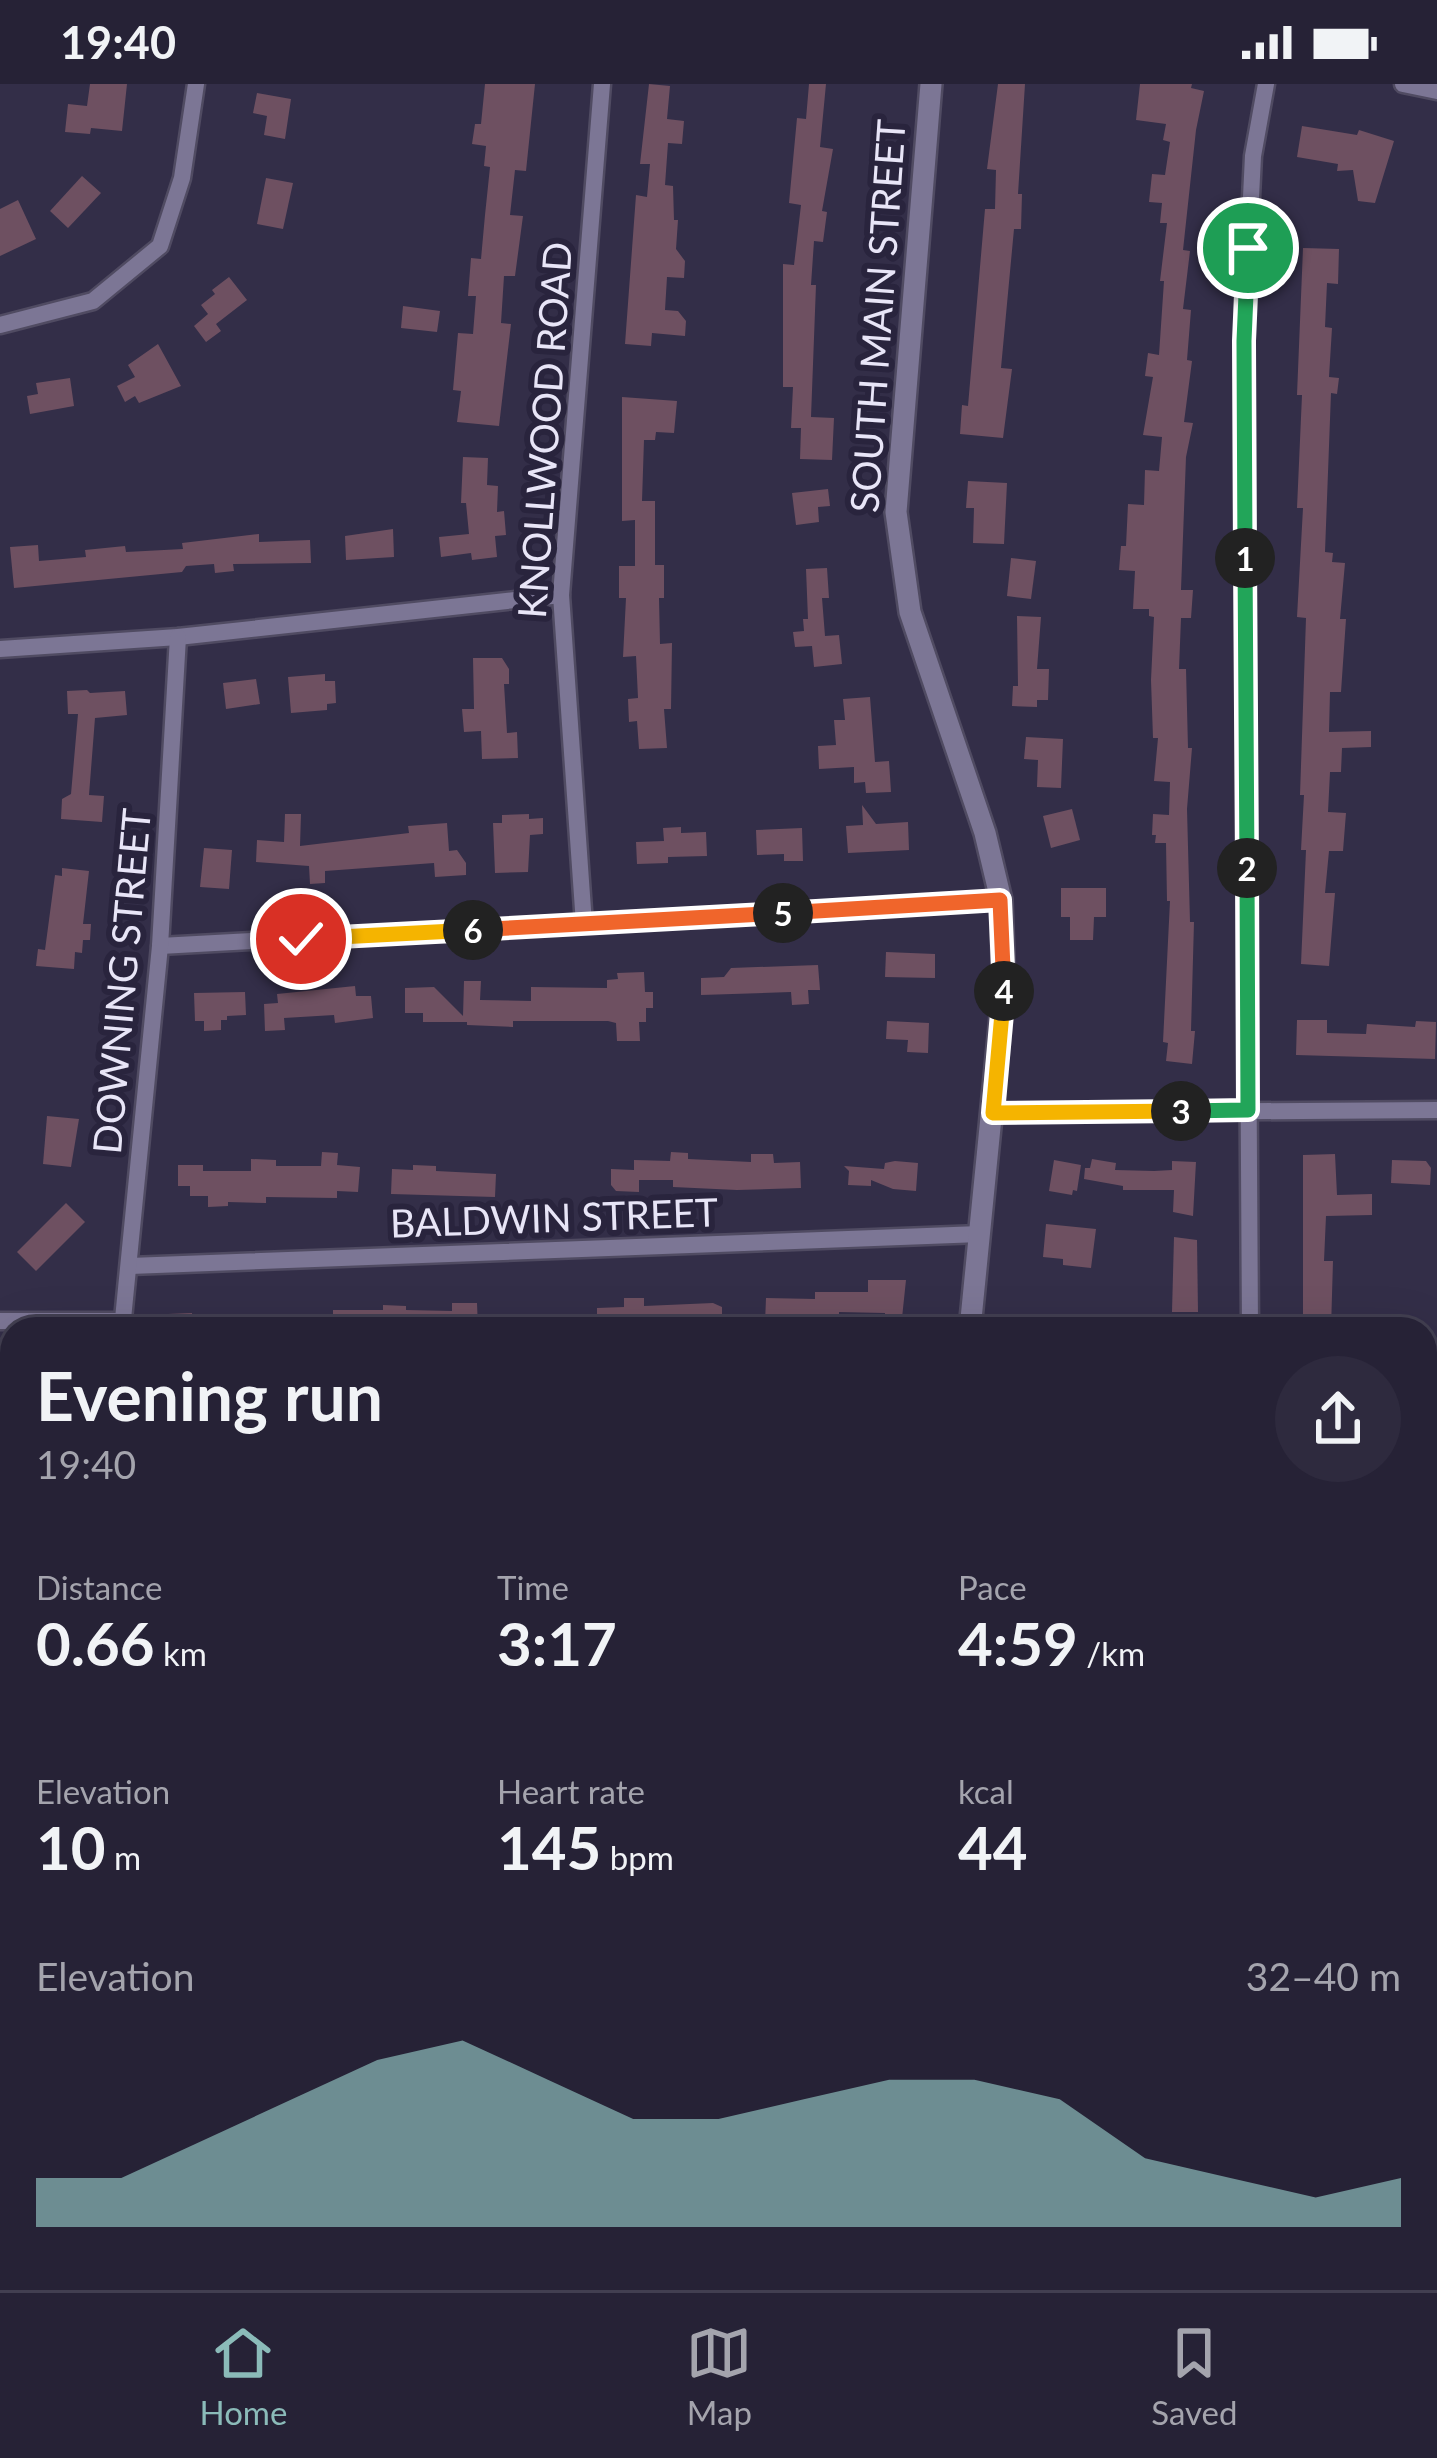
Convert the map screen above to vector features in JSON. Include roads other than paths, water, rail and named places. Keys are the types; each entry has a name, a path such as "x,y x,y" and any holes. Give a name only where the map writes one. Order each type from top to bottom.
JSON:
{"street":[{"path":"0,325 93,301 160,246 182,178 196,84"},
{"name":"KNOLLWOOD ROAD","path":"584,924 561,595 602,84"},
{"name":"SOUTH MAIN STREET","path":"931,84 896,484 899,548 919,642 986,833 1000,900 1004,986 971,1317"},
{"path":"1250,1317 1244,341 1253,156 1266,84"},
{"path":"1402,84 1437,92"},
{"path":"0,649 178,638 561,595"},
{"name":"DOWNING STREET","path":"123,1317 160,946 178,638"},
{"path":"160,946 1000,900"},
{"path":"993,1113 1437,1110"},
{"name":"BALDWIN STREET","path":"130,1266 980,1234"}]}
